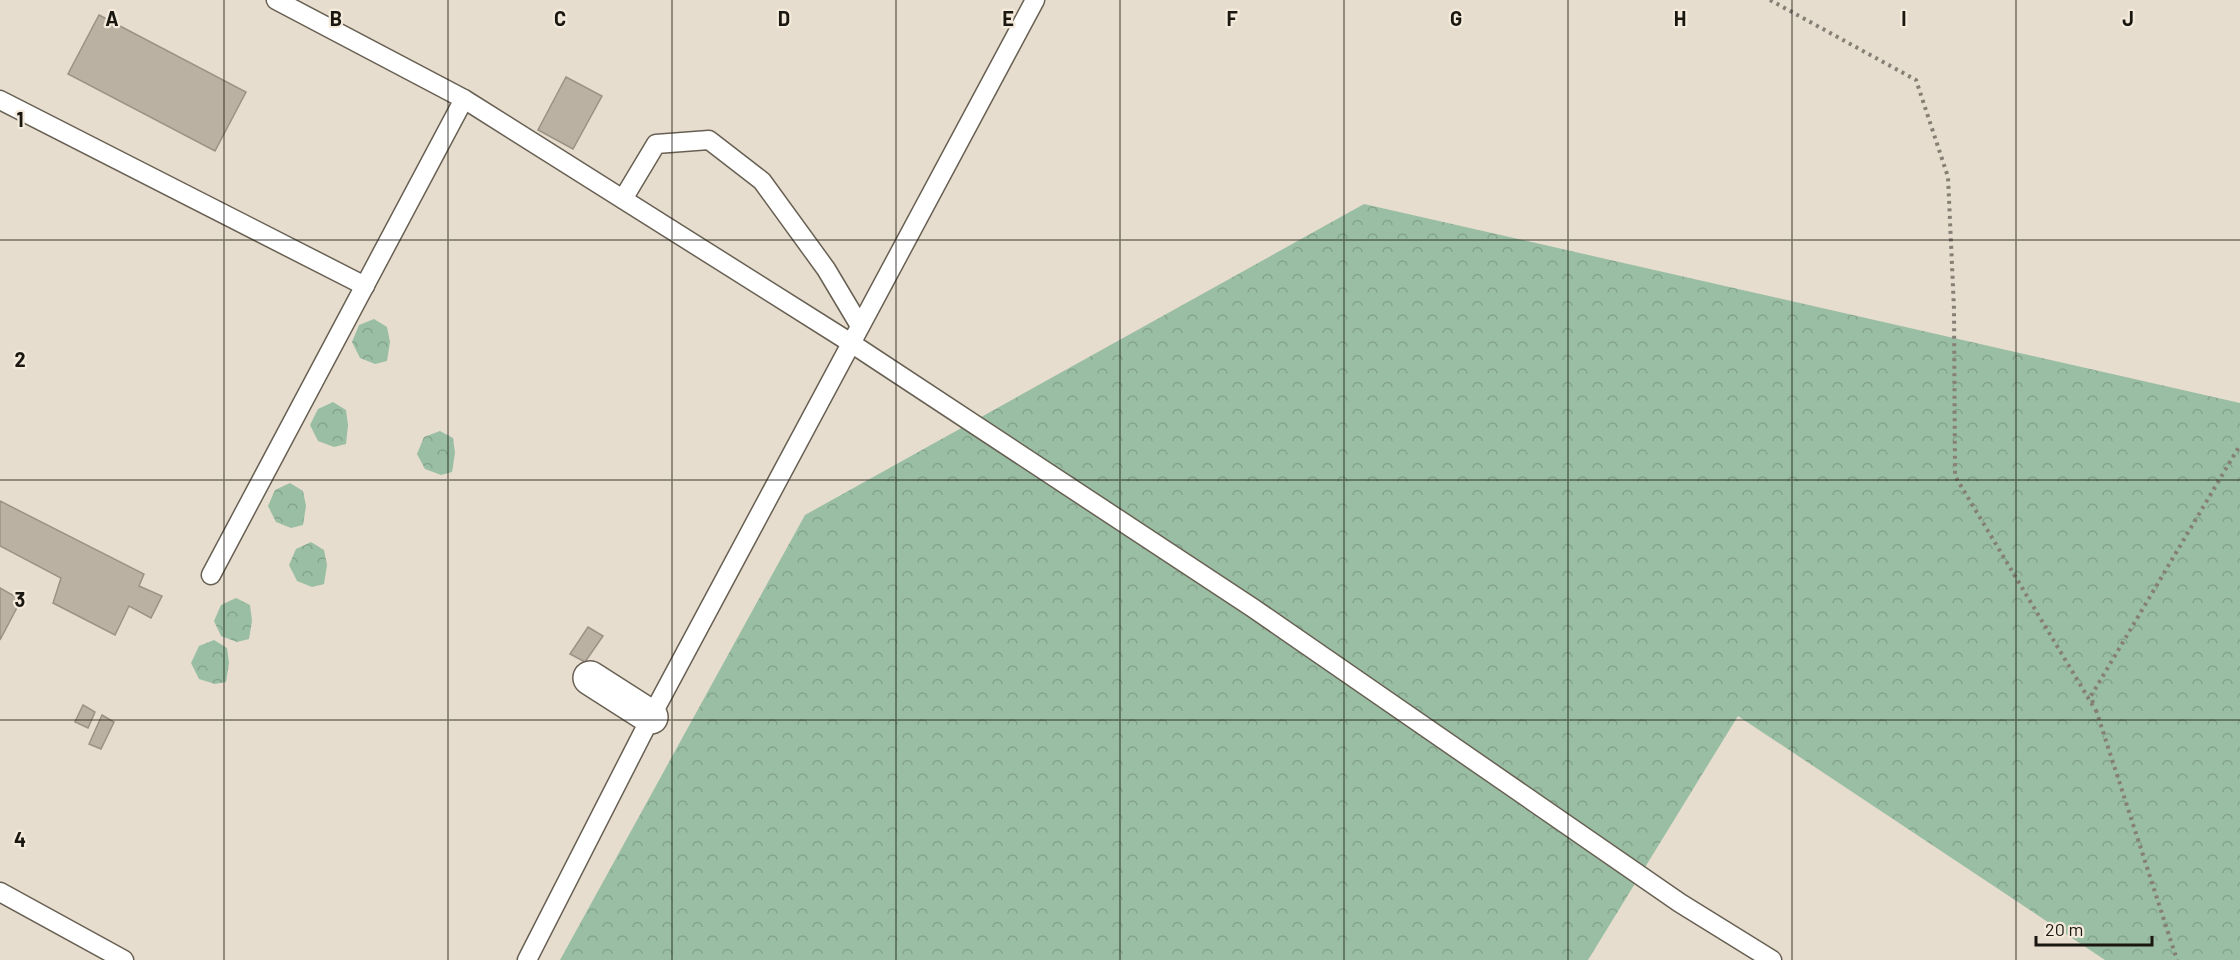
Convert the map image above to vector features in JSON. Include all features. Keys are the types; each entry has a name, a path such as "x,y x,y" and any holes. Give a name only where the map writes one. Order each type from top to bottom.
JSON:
{"street":[{"path":"590,678 651,717"}],"lane":[{"path":"276,0 464,99 851,343 1253,608 1680,903 1772,960"},
{"path":"527,960 651,717 1035,0"},
{"path":"211,575 464,99"},
{"path":"0,100 365,286"},
{"path":"623,199 656,144 709,140 762,181 826,269 860,326"},
{"path":"0,892 124,960"}],"path":[{"path":"1770,0 1916,80 1948,177 1954,309 1955,476 2096,711"},
{"path":"2177,960 2091,696 2240,445"}],"green space":[{"path":"1364,204 2240,403 2240,960 2105,960 1738,716 1588,960 560,960 805,515"},
{"path":"374,319 387,327 390,342 387,361 375,364 360,358 352,342 359,325"},
{"path":"333,402 346,410 348,425 346,444 334,447 318,441 310,425 318,409"},
{"path":"440,431 453,438 455,453 452,472 441,475 425,469 417,454 424,437"},
{"path":"290,483 303,491 306,506 303,525 291,528 276,522 268,506 275,490"},
{"path":"311,542 324,550 327,565 324,584 312,587 297,581 289,565 296,549"},
{"path":"236,598 250,605 252,621 249,639 237,642 221,636 214,621 221,605"},
{"path":"214,640 227,648 229,663 226,682 215,684 199,679 191,663 199,646"}],"building":[{"path":"99,15 246,92 215,151 68,74"},
{"path":"566,77 602,96 573,149 538,130"},
{"path":"0,501 144,574 139,586 162,596 151,618 129,606 115,635 53,603 61,578 0,546"},
{"path":"0,588 21,600 0,640"},
{"path":"588,627 603,636 585,662 570,654"},
{"path":"83,705 95,712 88,728 75,722"},
{"path":"102,715 114,722 101,749 89,744"}]}
